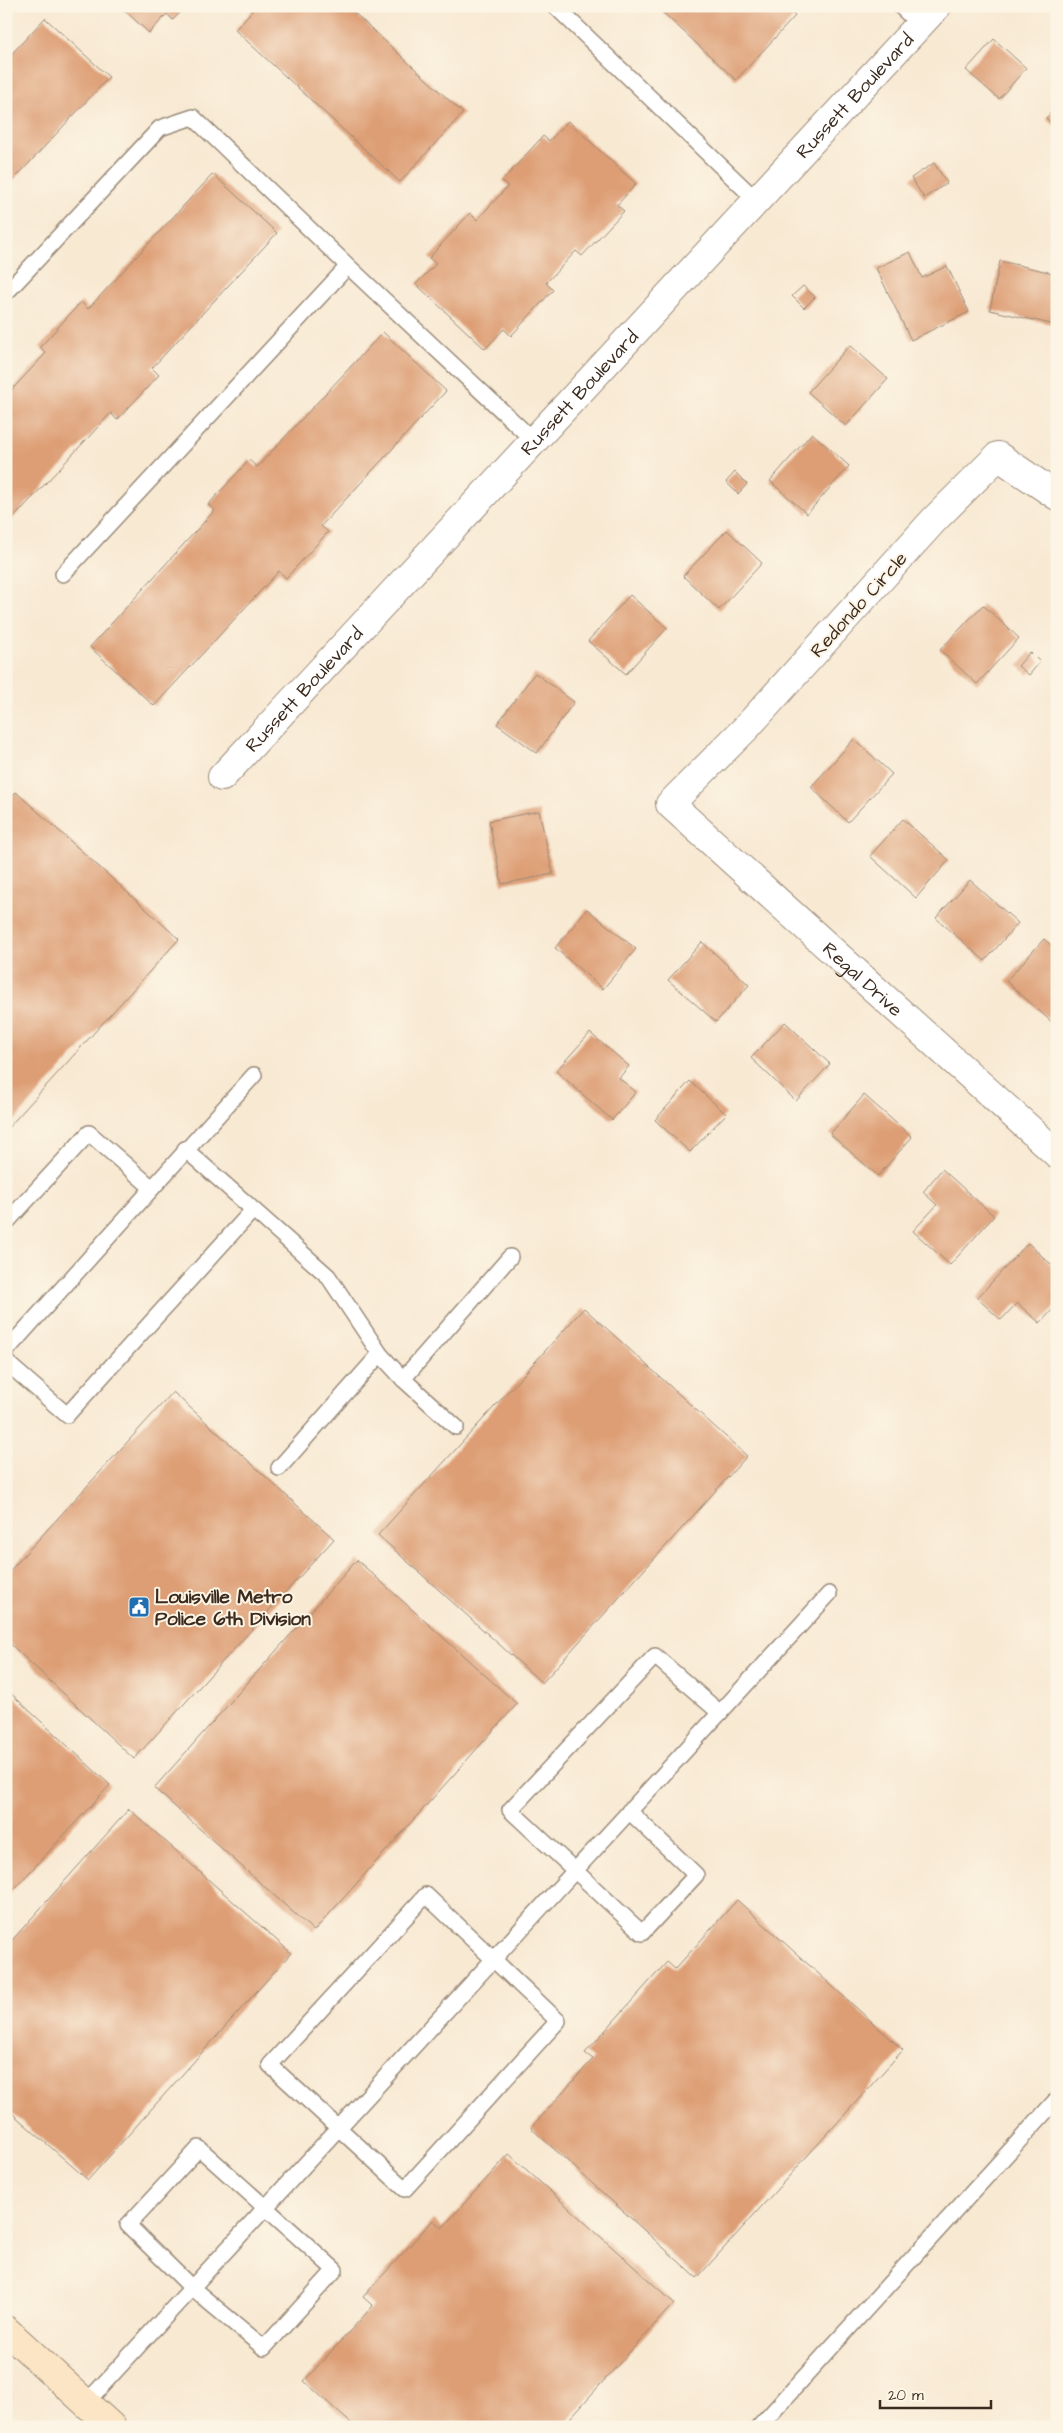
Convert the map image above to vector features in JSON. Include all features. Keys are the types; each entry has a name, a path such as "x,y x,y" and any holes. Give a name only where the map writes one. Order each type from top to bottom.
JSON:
{"main road":[{"path":"6,2330 112,2427"}],"street":[{"name":"Russett Boulevard","path":"222,778 929,16"},
{"name":"Redondo Circle","path":"670,804 746,728 934,520 998,456 1057,496"},
{"name":"Regal Drive","path":"670,804 1057,1154"}],"lane":[{"path":"555,6 757,201"},
{"path":"900,6 929,16"},
{"path":"6,293 160,128 194,117 348,266 534,441"},
{"path":"63,574 348,266"},
{"path":"6,1350 185,1149 254,1075"},
{"path":"6,1223 89,1133 151,1187"},
{"path":"185,1149 328,1276 380,1354 456,1427"},
{"path":"6,1362 67,1415 253,1210"},
{"path":"403,1378 510,1258"},
{"path":"279,1468 380,1354"},
{"path":"86,2403 829,1594"},
{"path":"629,1811 696,1875 642,1933 510,1810 654,1656 720,1713"},
{"path":"426,1895 558,2021 405,2189 338,2128 270,2065 426,1895"},
{"path":"758,2427 1057,2099"},
{"path":"199,2148 335,2270 264,2348 192,2288 128,2225 199,2148"}],"building":[{"path":"120,6 186,6 173,20 167,14 149,33"},
{"path":"256,6 347,6 463,113 400,182 235,30"},
{"path":"656,6 785,6 795,16 736,80"},
{"path":"45,18 109,77 6,188 6,60"},
{"path":"994,39 1026,68 999,99 966,70"},
{"path":"1057,106 1057,128 1046,118"},
{"path":"568,121 636,184 617,205 624,211 582,256 576,251 546,283 553,290 511,336 504,329 485,349 416,284 436,264 429,258 470,213 477,220 508,186 502,181 543,136 549,141"},
{"path":"934,163 947,183 924,198 911,178"},
{"path":"213,174 277,233 152,368 159,375 117,420 111,413 6,526 6,396 46,353 40,347 81,302 88,309"},
{"path":"910,252 922,278 947,266 969,312 911,340 876,268"},
{"path":"1000,261 1057,274 1057,299 1051,324 990,310"},
{"path":"803,286 815,297 804,308 792,296"},
{"path":"383,332 446,391 321,526 328,532 286,578 279,571 154,706 90,647 215,510 208,505 249,460 257,467"},
{"path":"850,345 888,379 846,426 808,392"},
{"path":"812,433 849,466 807,514 770,481"},
{"path":"735,472 747,484 738,494 726,482"},
{"path":"727,530 762,563 719,610 683,576"},
{"path":"630,595 667,628 626,674 588,641"},
{"path":"983,605 1019,638 977,684 940,650"},
{"path":"1030,652 1040,662 1029,675 1018,666"},
{"path":"535,673 574,702 537,753 497,724"},
{"path":"854,739 892,774 848,822 811,787"},
{"path":"16,792 179,939 6,1130 6,803"},
{"path":"539,811 553,874 502,884 489,821"},
{"path":"903,819 949,860 916,898 870,856"},
{"path":"970,880 1018,923 985,961 936,918"},
{"path":"587,909 636,949 603,989 555,948"},
{"path":"1044,939 1057,950 1057,1023 1055,1025 1006,981"},
{"path":"702,942 749,985 716,1022 668,980"},
{"path":"785,1022 830,1064 796,1101 751,1058"},
{"path":"590,1033 629,1066 619,1078 636,1092 612,1120 556,1071"},
{"path":"690,1081 726,1114 690,1152 655,1120"},
{"path":"864,1095 912,1137 878,1176 830,1134"},
{"path":"942,1169 994,1216 950,1265 913,1231 937,1205 923,1192"},
{"path":"1028,1243 1057,1270 1057,1305 1040,1323 1017,1303 1001,1320 977,1298"},
{"path":"584,1308 747,1456 542,1683 378,1535"},
{"name":"Louisville Metro Police 6th Division","path":"173,1392 334,1539 134,1759 6,1640 6,1575"},
{"path":"357,1560 517,1704 314,1931 154,1788"},
{"path":"6,1689 110,1785 6,1898"},
{"path":"129,1809 291,1953 88,2180 6,2108 6,1947"},
{"path":"737,1900 903,2050 697,2278 531,2128 593,2059 585,2053 667,1962 675,1969"},
{"path":"509,2154 674,2303 562,2427 355,2427 304,2381 373,2306 363,2297 433,2220 442,2228"}],"place":[{"name":"Louisville Metro Police 6th Division","path":"139,1607"}]}
